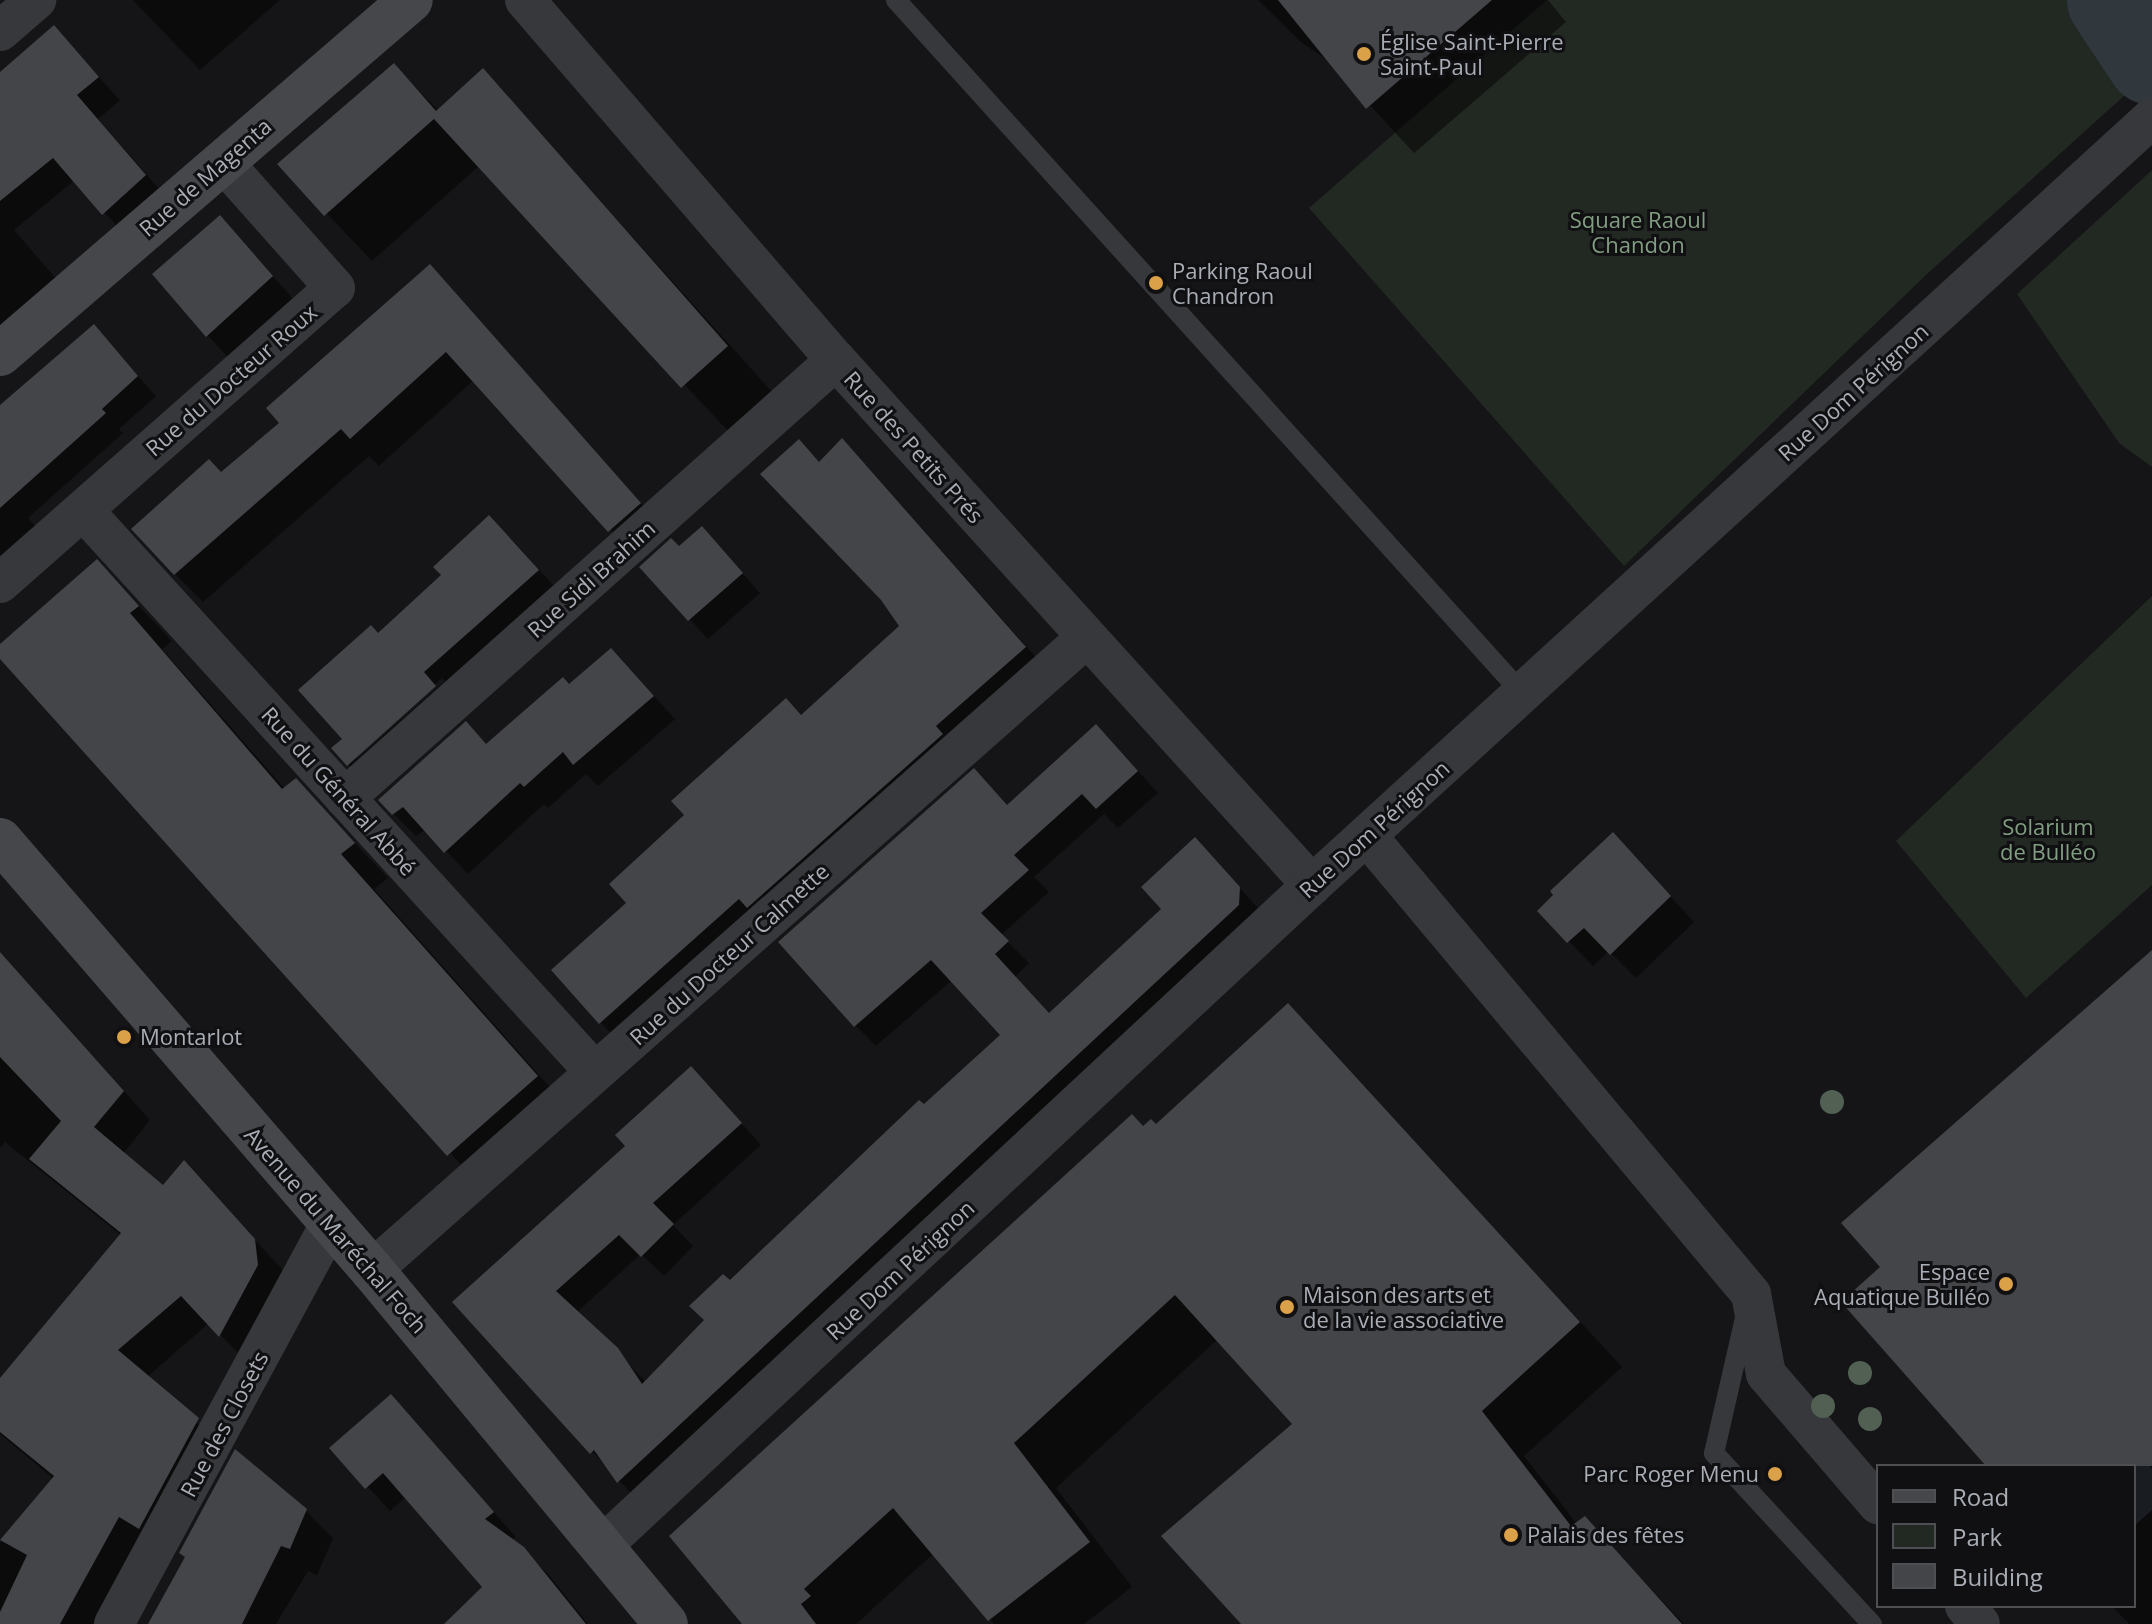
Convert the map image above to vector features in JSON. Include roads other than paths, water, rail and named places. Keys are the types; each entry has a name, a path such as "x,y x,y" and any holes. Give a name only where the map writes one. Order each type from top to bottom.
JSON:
{"main road":[{"name":"Rue de Magenta","path":"0,354 411,0"},
{"name":"Avenue du Maréchal Foch","path":"0,840 372,1270 666,1624"}],"street":[{"path":"0,31 36,0"},
{"name":"Rue des Petits Prés","path":"525,0 836,360 1312,885"},
{"name":"Rue Dom Pérignon","path":"602,1546 1312,885 2149,120"},
{"name":"Rue du Docteur Roux","path":"0,583 335,288 223,162"},
{"name":"Rue Sidi Brahim","path":"345,798 836,360"},
{"name":"Rue du Général Abbé","path":"83,510 595,1072"},
{"name":"Rue du Docteur Calmette","path":"372,1270 1086,638"},
{"path":"1367,836 1751,1294 1766,1374 1876,1502"},
{"name":"Rue des Closets","path":"114,1624 331,1222"},
{"path":"1967,1608 1980,1624"}],"lane":[{"path":"896,0 1522,693"},
{"path":"1751,1294 1714,1453 1872,1624"}],"waterway":[{"path":"2113,0 2152,59"}],"place":[{"name":"Église Saint-Pierre Saint-Paul","path":"1364,54"},
{"name":"Parking Raoul Chandron","path":"1156,283"},
{"name":"Montarlot","path":"124,1037"},
{"name":"Espace Aquatique Bulléo","path":"2006,1284"},
{"name":"Maison des arts et de la vie associative","path":"1287,1307"},
{"name":"Parc Roger Menu","path":"1775,1474"},
{"name":"Palais des fêtes","path":"1511,1535"}],"park label":[{"name":"Square Raoul Chandon","path":"1638,232"},
{"name":"Solarium de Bulléo","path":"2048,838"}]}
